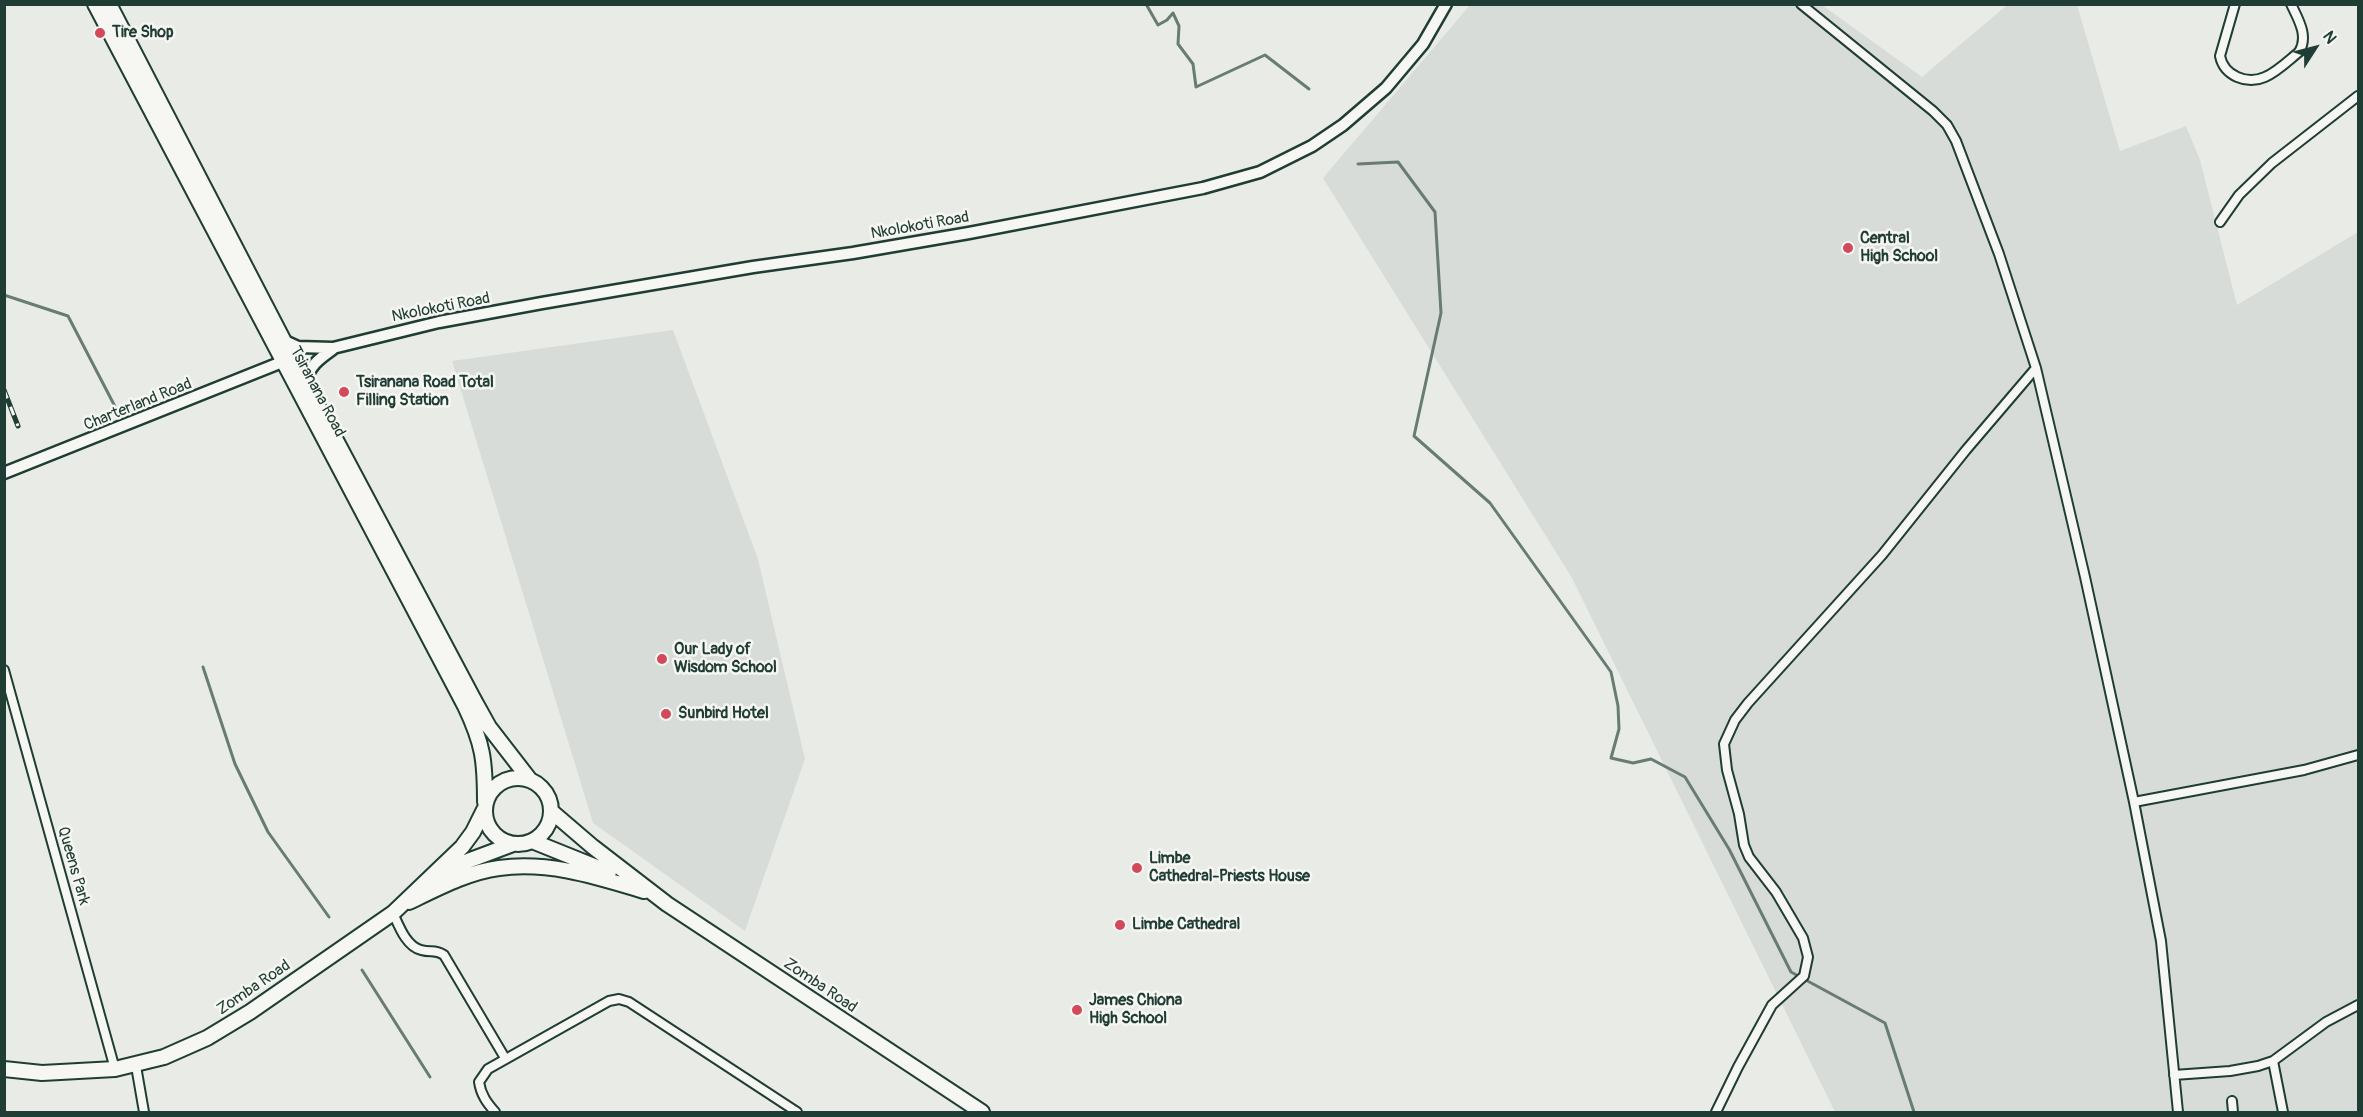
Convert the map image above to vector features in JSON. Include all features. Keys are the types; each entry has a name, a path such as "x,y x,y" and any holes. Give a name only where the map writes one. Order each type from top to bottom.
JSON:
{"highway":[{"name":"Tsiranana Road","path":"95,4 465,706 478,735 485,762 485,806"},
{"name":"Tsiranana Road","path":"109,4 305,382 489,727 530,780"},
{"path":"396,910 418,888 462,847 473,832 493,788 499,783 514,777 530,780 543,789 548,796 551,812 547,827 532,841 513,844 465,862 418,888"},
{"path":"485,806 485,818 492,832 498,838 513,844"},
{"name":"Zomba Road","path":"551,812 647,889 866,1038 982,1113"},
{"name":"Zomba Road","path":"532,841 647,889"},
{"path":"396,910 451,881 498,868 538,866 593,874 647,889"},
{"name":"Zomba Road","path":"4,1069 42,1073 115,1069 135,1066 187,1047 238,1020 396,910"}],"main road":[{"name":"Nkolokoti Road","path":"285,341 304,348 333,348 439,322 542,303 1000,228 1203,188 1260,172 1312,146 1343,124 1386,88 1423,44 1446,4"},
{"name":"Nkolokoti Road","path":"305,382 308,370 314,362 333,348"},
{"name":"Charterland Road","path":"4,473 282,362"}],"street":[{"path":"1801,4 1933,111 1953,133 1999,254 2036,368 2134,802 2161,941 2178,1113"},
{"path":"2235,4 2220,56 2226,70 2242,80 2267,76 2299,52 2303,34 2291,4"},
{"path":"2220,222 2240,195 2272,163 2358,96"},
{"path":"1716,1113 1772,1005 1804,976 1808,957 1803,938 1776,892 1749,857 1743,845 1739,814 1727,770 1725,740 1735,720 1748,703 1882,555 1966,450 2036,368"},
{"name":"Queens Park","path":"4,670 115,1069"},
{"path":"2134,802 2304,770 2358,755"},
{"path":"396,910 403,934 412,945 420,950 438,951 444,956 505,1058"},
{"path":"495,1113 484,1099 479,1082 488,1069 609,1001 624,1000 797,1113"},
{"path":"2174,1075 2230,1071 2273,1061 2326,1022 2358,1005"},
{"path":"2273,1061 2283,1113"},
{"path":"135,1066 144,1113"},
{"path":"2232,1101 2234,1113"}],"shaded area":[{"path":"1470,5 1822,5 1922,77 2007,5 2077,5 2120,151 2186,126 2200,160 2237,305 2358,232 2358,1112 1835,1112 1572,578 1323,178"},
{"name":"Our Lady of Wisdom School","path":"673,330 758,559 805,759 745,931 593,823 452,361"}],"waterway":[{"path":"1146,4 1158,25 1173,13 1179,26 1178,44 1193,64 1196,87 1265,55 1309,89"},
{"path":"1358,164 1398,162 1435,212 1441,313 1414,436 1490,503 1611,672 1618,706 1619,729 1611,758 1633,763 1651,759 1685,777 1729,849 1791,972 1885,1023 1914,1112"},
{"path":"4,295 68,316 122,420"},
{"path":"203,667 235,764 268,832 329,917"},
{"path":"362,970 430,1077"}],"railway":[{"path":"4,390 18,426"}],"place":[{"name":"Tire Shop","path":"100,33"},
{"name":"Central High School","path":"1848,248"},
{"name":"Tsiranana Road Total Filling Station","path":"344,392"},
{"name":"Our Lady of Wisdom School","path":"662,659"},
{"name":"Sunbird Hotel","path":"666,714"},
{"name":"Limbe Cathedral-Priests House","path":"1137,868"},
{"name":"Limbe Cathedral","path":"1120,925"},
{"name":"James Chiona High School","path":"1077,1010"}]}
